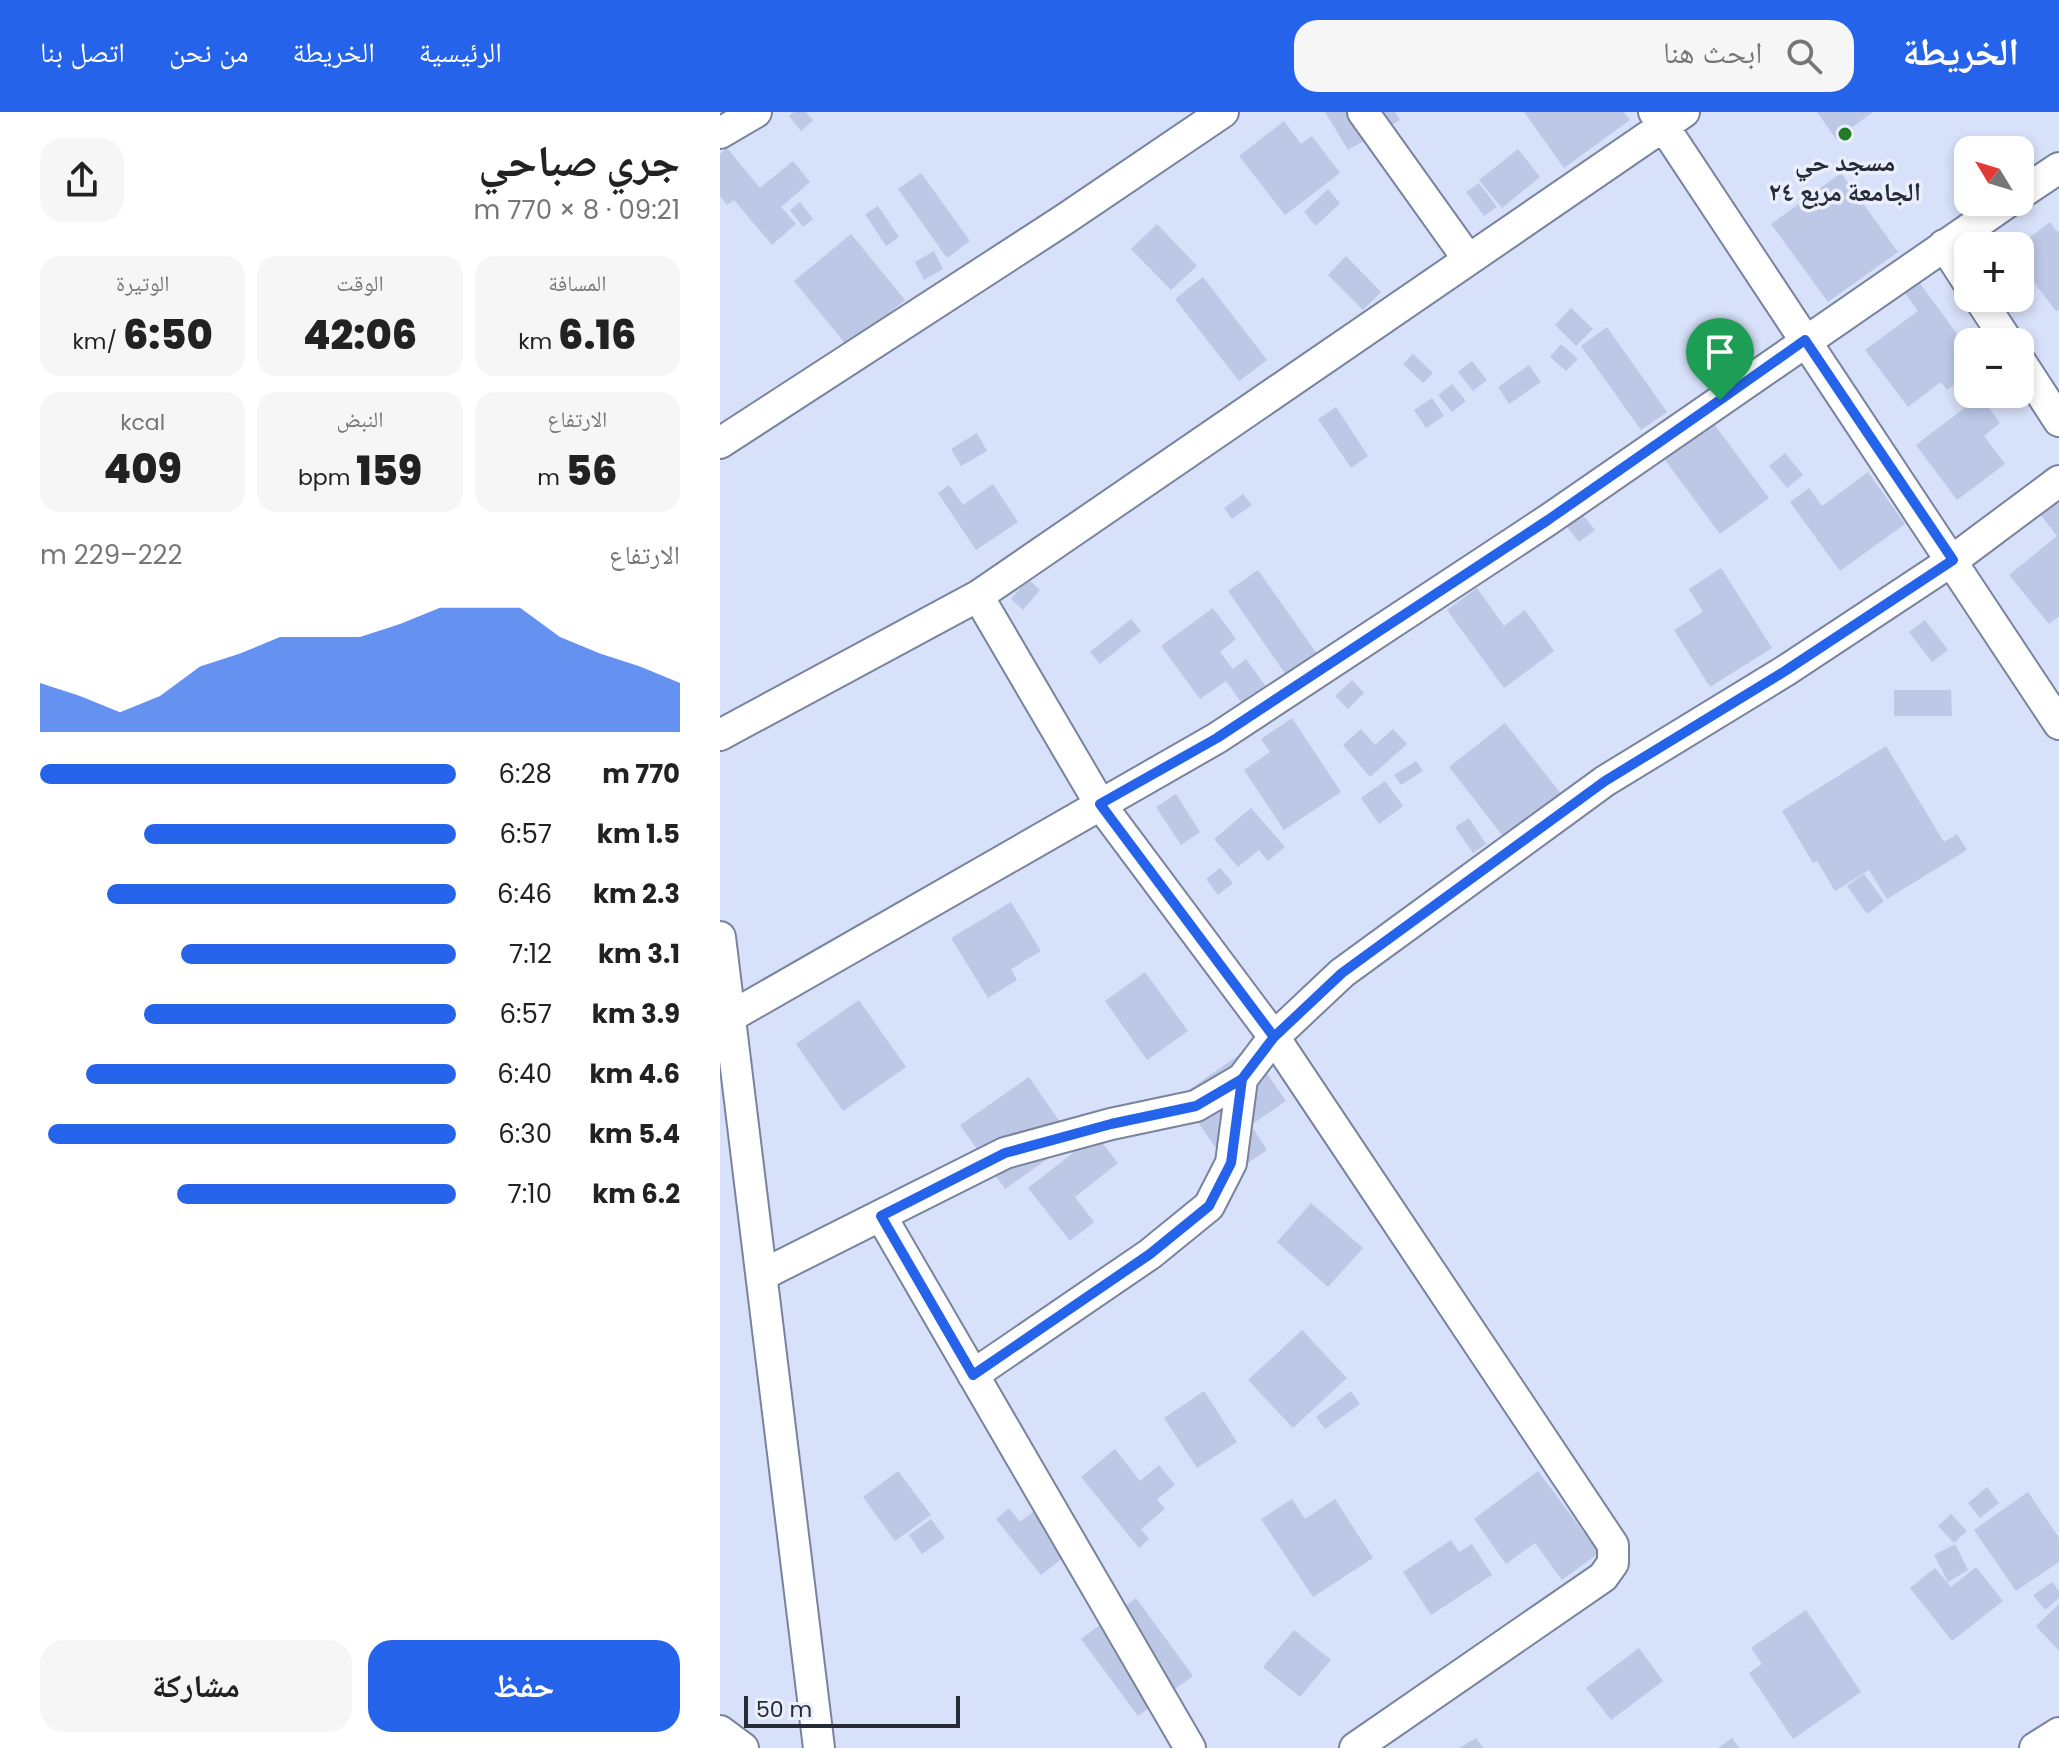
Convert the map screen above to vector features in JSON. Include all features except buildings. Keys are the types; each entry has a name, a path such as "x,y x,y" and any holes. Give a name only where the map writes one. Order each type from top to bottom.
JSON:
{"street":[{"path":"720,133 756,112"},
{"path":"720,443 1065,219 1223,112"},
{"path":"1363,112 1468,259"},
{"path":"720,735 978,596 1468,259 1667,117 1805,340 2059,724"},
{"path":"2034,185 2059,168"},
{"path":"730,1017 1217,738 1548,520 1987,216"},
{"path":"1944,245 1954,260"},
{"path":"2034,383 2059,421"},
{"path":"762,1275 1005,1153 1111,1124 1196,1106 1242,1079 1274,1037 1342,973 1605,781 1785,671 1953,560 2059,481"},
{"path":"978,596 1100,804 1274,1037 1613,1545 1613,1563 1603,1577 1355,1748"},
{"path":"720,937 730,1017 728,1075 762,1275 819,1748"},
{"path":"973,1375 1150,1254 1209,1206 1231,1163 1242,1079"},
{"path":"881,1216 1190,1748"},
{"path":"720,1731 743,1748"},
{"path":"2035,1748 2059,1733"}],"place":[{"name":"مسجد حي الجامعة مربع ٢٤","path":"1845,134"}],"route":[{"path":"1720,400 1548,520 1217,738 1100,804 1274,1037 1242,1079 1231,1163 1209,1206 1150,1254 973,1375 881,1216 1005,1153 1111,1124 1196,1106 1242,1079 1274,1037 1342,973 1605,781 1785,671 1953,560 1805,340 1720,400"}]}
